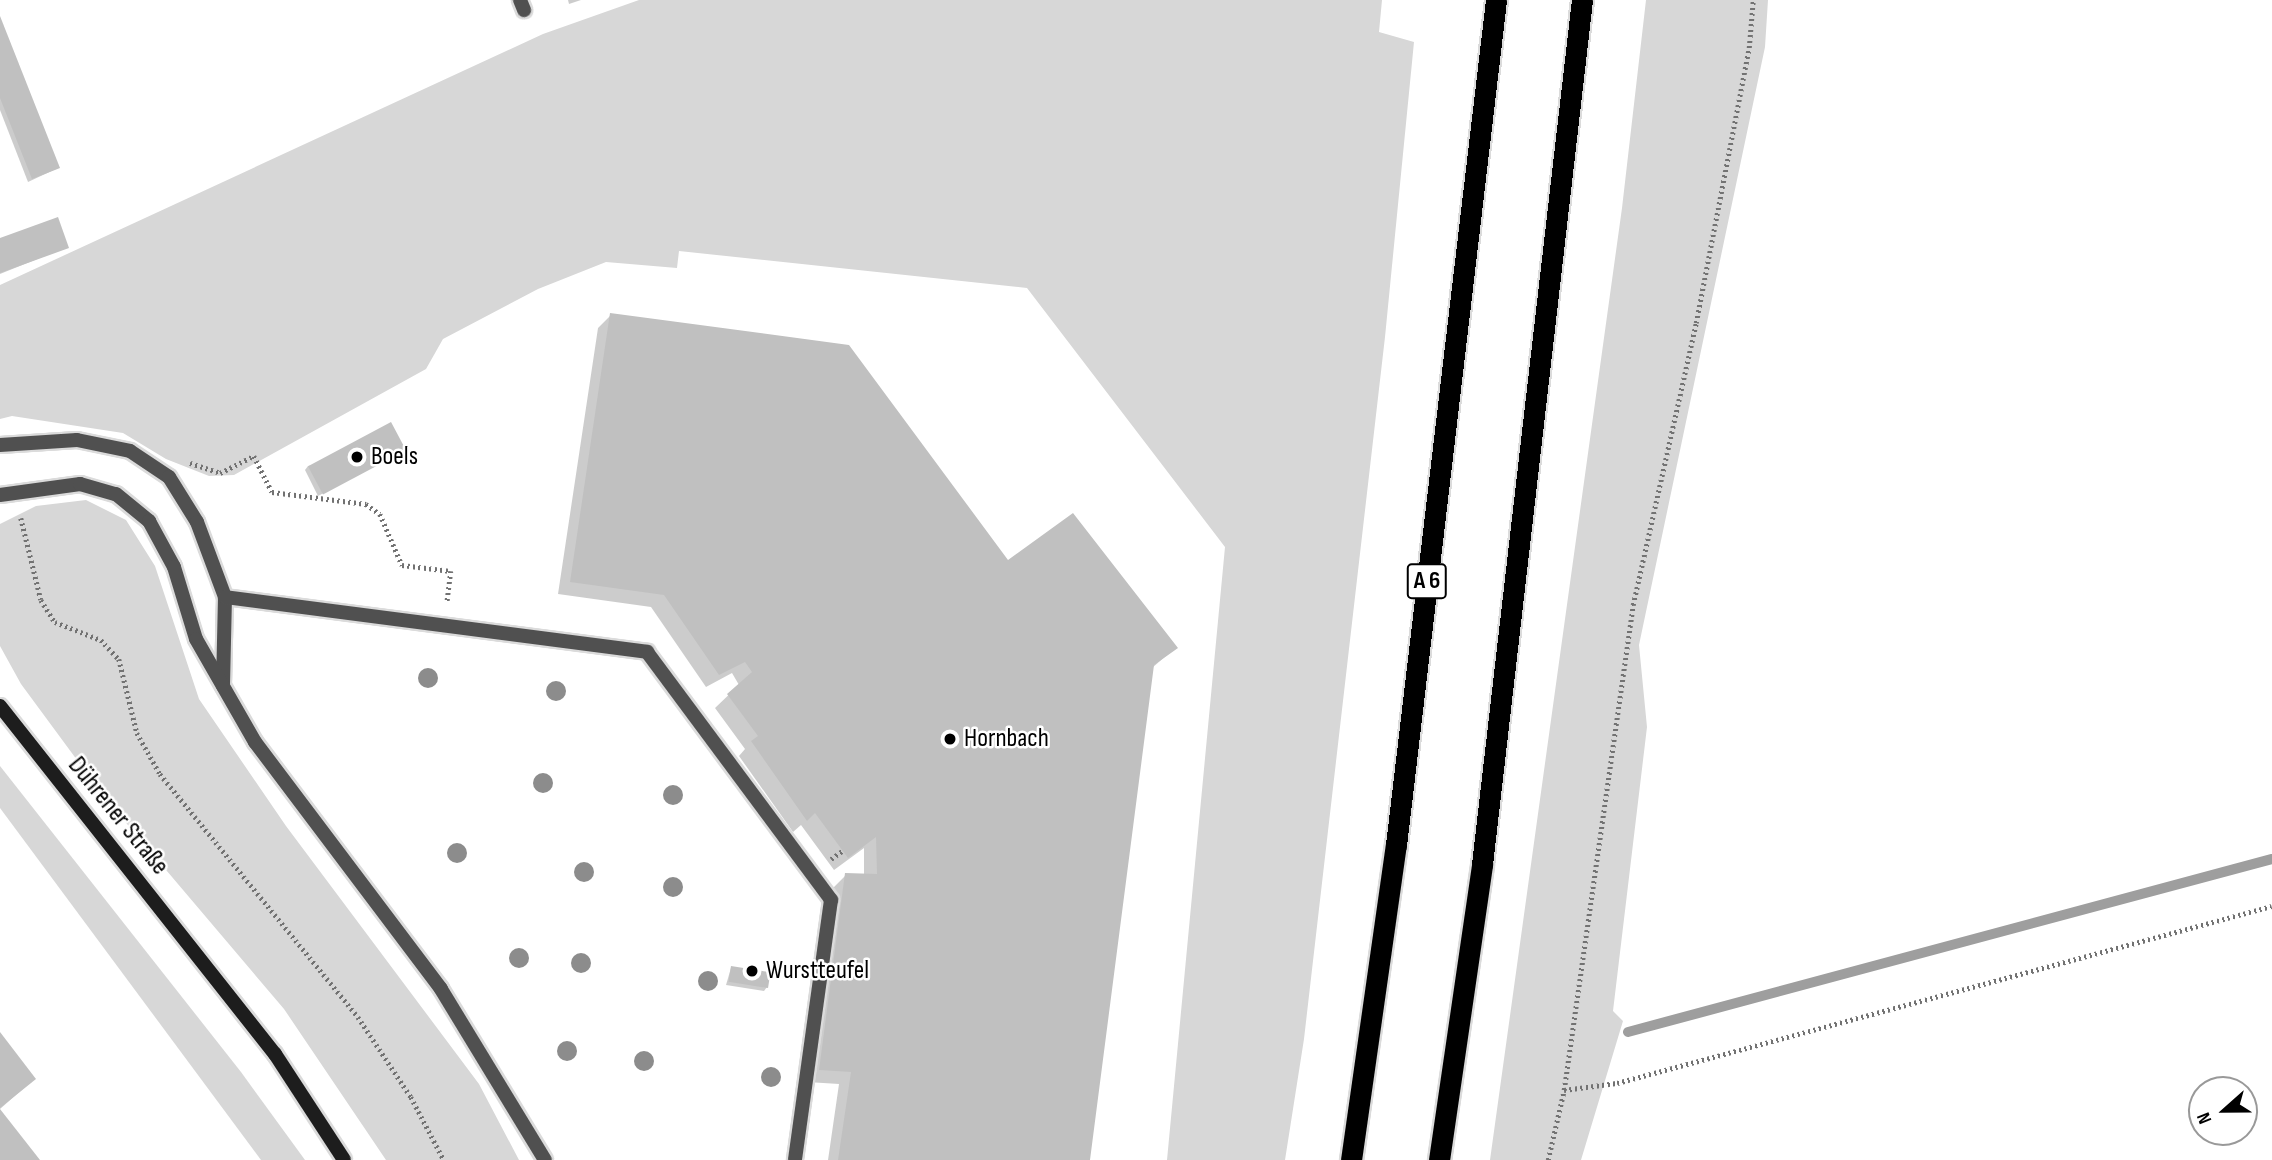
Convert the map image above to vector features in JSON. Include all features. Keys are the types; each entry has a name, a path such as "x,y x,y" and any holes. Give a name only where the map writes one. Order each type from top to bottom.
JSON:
{"highway":[{"name":"A 6","path":"1351,1160 1396,845 1496,0"},
{"path":"1439,1160 1482,864 1582,0"}],"main road":[{"name":"Dührener Straße","path":"0,706 275,1054 344,1160"}],"lane":[{"path":"0,445 77,440 130,451 169,477 197,522 225,597 222,687"},
{"path":"0,495 80,484 116,494 149,521 174,567 196,639 222,687 286,785 441,989 545,1160"},
{"path":"225,597 647,652 831,900 795,1160"}],"path":[{"path":"1548,1160 1564,1090 1633,605 1699,309 1749,48 1753,0"},
{"path":"186,462 220,473 254,456 272,492 366,503 380,514 402,565 451,571 444,626"},
{"path":"20,514 41,600 55,622 101,640 119,659 137,733 160,774 358,1017 411,1097 444,1160"},
{"path":"1564,1090 1617,1083 2272,906"}],"shaded area":[{"path":"639,0 1382,0 1379,32 1414,42 1385,337 1304,1039 1285,1160 1167,1160 1225,547 1027,288 679,251 677,268 606,262 538,289 443,339 426,369 234,475 209,476 166,459 123,433 12,416 0,419 0,285 543,34"},
{"path":"1646,0 1768,0 1765,47 1639,645 1647,727 1613,1011 1623,1021 1581,1160 1490,1160 1622,208"},
{"path":"86,500 126,520 155,566 199,699 286,826 479,1084 519,1160 386,1160 284,1009 105,798 21,684 0,646 0,524 36,506"},
{"path":"0,766 241,1072 305,1160 261,1160 0,808"}],"building":[{"path":"0,16 60,168 32,179 0,98"},
{"path":"58,217 69,248 0,273 0,238"},
{"name":"Hornbach","path":"610,313 849,345 1008,560 1073,513 1178,648 1154,665 1090,1160 838,1160 851,1072 819,1070 845,873 877,874 876,837 848,858 815,813 807,821 751,741 758,736 727,694 752,672 745,662 719,675 664,595 570,582"},
{"name":"Boels","path":"391,422 406,450 323,494 308,466"},
{"path":"731,966 771,972 768,988 728,982"},
{"path":"0,1032 36,1079 0,1108"},
{"path":"0,1109 40,1160 0,1160"}],"waterway":[{"path":"1628,1032 2272,859"}],"place":[{"name":"Boels","path":"357,457"},
{"name":"Hornbach","path":"950,739"},
{"name":"Wurstteufel","path":"752,971"}]}
